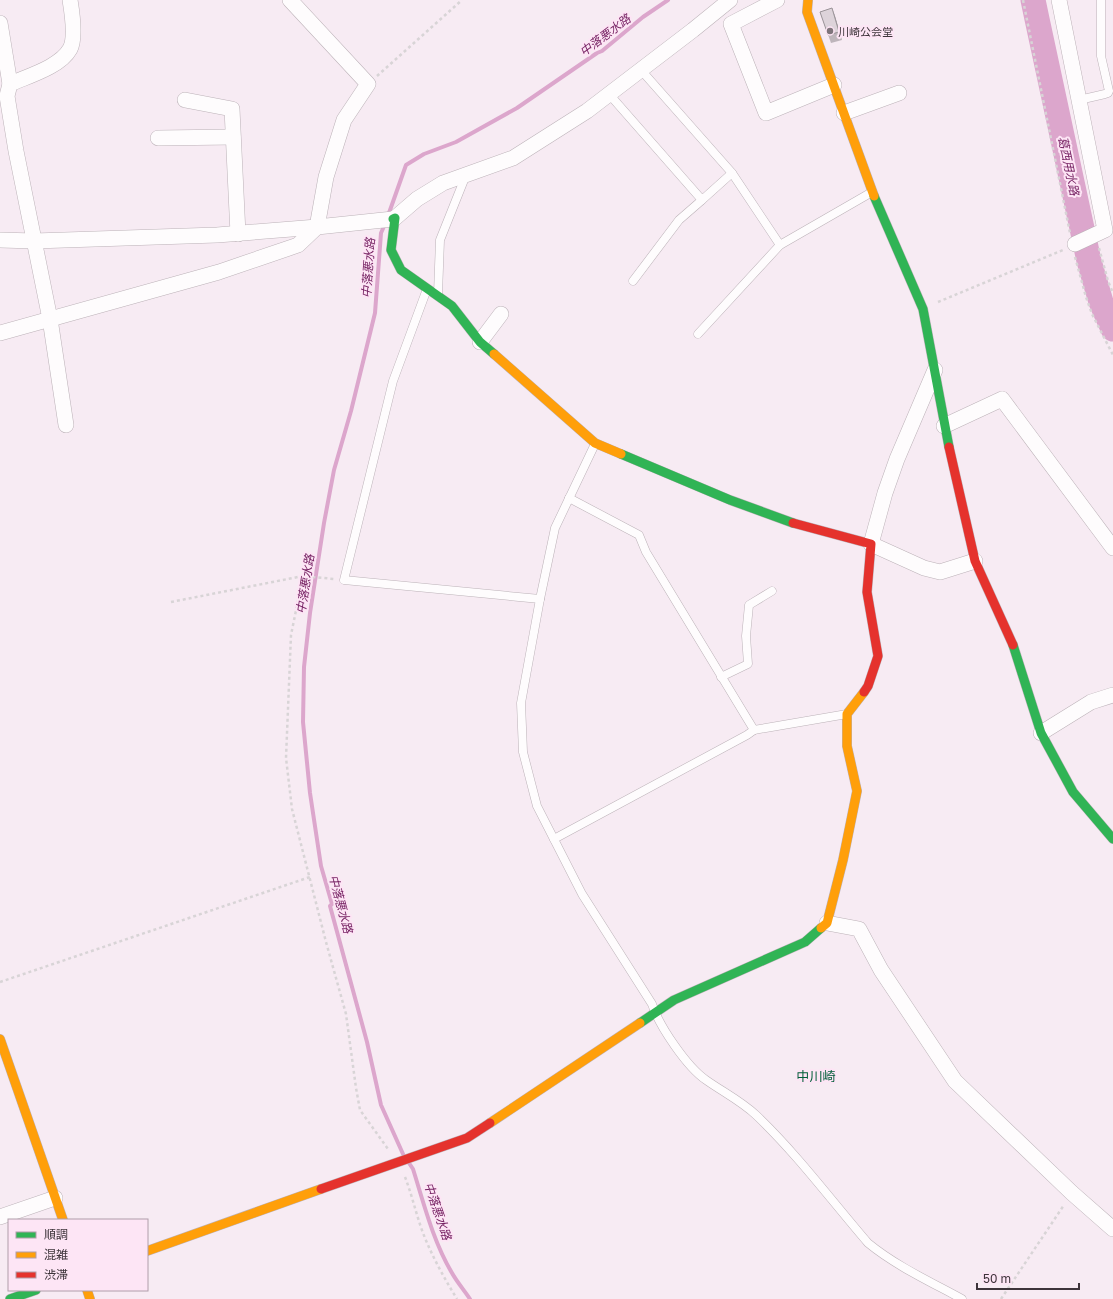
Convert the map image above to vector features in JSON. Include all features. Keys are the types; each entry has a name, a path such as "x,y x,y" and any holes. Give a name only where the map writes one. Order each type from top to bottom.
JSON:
{"street":[{"path":"10,84 53,65 64,57 71,48 73,24 70,0"},
{"path":"0,333 219,272 298,245 316,227 326,177 344,120 368,84 290,0"},
{"path":"0,240 34,241 238,234 394,218 417,199 443,183 514,158 588,111 730,0"},
{"path":"777,0 731,24 766,113 834,85"},
{"path":"808,0 807,12 872,191 923,309 944,426 975,560 1012,641 1041,733 1073,792 1113,839"},
{"path":"1059,0 1079,100 1109,228 1095,241 1073,245"},
{"path":"0,23 10,84 7,96 50,319 66,425"},
{"path":"844,113 899,93"},
{"path":"185,100 232,109 238,234"},
{"path":"158,138 233,137"},
{"path":"394,218 391,250 401,270 452,306 480,342 595,443 730,500 789,522 871,544 924,568 940,572 975,560"},
{"path":"480,342 501,314"},
{"path":"148,1251 466,1138 674,1000 805,942 827,923 843,860 857,791 847,746 847,714 868,686 878,656 867,592 871,544 885,493 897,459 935,370"},
{"path":"944,426 1002,399 1113,548"},
{"path":"1041,733 1091,702 1113,695"},
{"path":"827,923 859,929 881,970 955,1081 1072,1193 1113,1229"},
{"path":"0,1039 63,1219"},
{"path":"0,1217 55,1198"},
{"path":"10,1299 33,1291"}],"lane":[{"path":"1079,100 1105,94 1109,91 1101,48 1100,0"},
{"path":"642,70 732,173 780,245"},
{"path":"609,94 702,200"},
{"path":"633,281 679,220 732,173"},
{"path":"438,297 440,240 466,175"},
{"path":"698,334 780,245 872,191"},
{"path":"427,289 393,381 344,580 540,599"},
{"path":"595,443 555,528 521,702 523,752 537,806 582,894 652,1004 654,1012 683,1058 695,1072 755,1114 804,1166 868,1243 899,1264 962,1299"},
{"path":"569,498 638,535 646,552 754,730"},
{"path":"721,677 748,664 746,636 749,605 772,591"},
{"path":"554,839 754,730 847,714"}],"path":[{"path":"368,84 462,0"},
{"path":"1022,0 1073,245 1086,297 1092,314 1113,355"},
{"path":"1095,241 1113,293"},
{"path":"923,309 1073,245"},
{"path":"303,576 291,635 286,758 292,809 346,1014 360,1110 397,1162 404,1175 419,1221 431,1250 458,1299"},
{"path":"171,602 303,576 344,580"},
{"path":"0,982 310,877"},
{"path":"1001,1299 1072,1193"}],"building":[{"path":"832,8 839,32 828,35 820,12"}],"waterway":[{"name":"中落悪水路","path":"389,213 406,165 424,154 456,142 517,108 602,51 643,17 668,0"},
{"name":"葛西用水路","path":"1033,0 1089,261 1101,302 1113,329"},
{"name":"中落悪水路","path":"385,224 381,233 375,313 351,411 334,470 324,523 310,613 304,667 303,722 310,793 321,866 332,904 330,906 367,1042 381,1105 403,1154"},
{"name":"中落悪水路","path":"409,1163 413,1169 439,1248 454,1276 470,1299"}],"traffic: fast":[{"path":"874,196 923,309 949,447"},
{"path":"393,219 395,218 391,250 401,270 452,306 480,342 494,354"},
{"path":"621,454 730,500 793,523"},
{"path":"1013,645 1041,733 1073,792 1113,839"},
{"path":"640,1023 674,1000 805,942 821,928"},
{"path":"10,1299 33,1291"}],"traffic: slow":[{"path":"808,0 807,12 874,196"},
{"path":"494,354 595,443 621,454"},
{"path":"821,928 827,923 843,860 857,791 847,746 847,714 864,692"},
{"path":"490,1123 640,1023"},
{"path":"0,1039 63,1219"},
{"path":"148,1251 321,1189"},
{"path":"87,1291 90,1299"}],"traffic: jam":[{"path":"949,447 975,561 1013,645"},
{"path":"793,523 871,544 867,592 878,656 868,686 864,692"},
{"path":"321,1189 467,1138 490,1123"}],"place":[{"name":"川崎公会堂","path":"830,31"}],"district":[{"name":"中川崎","path":"816,1076"}]}
